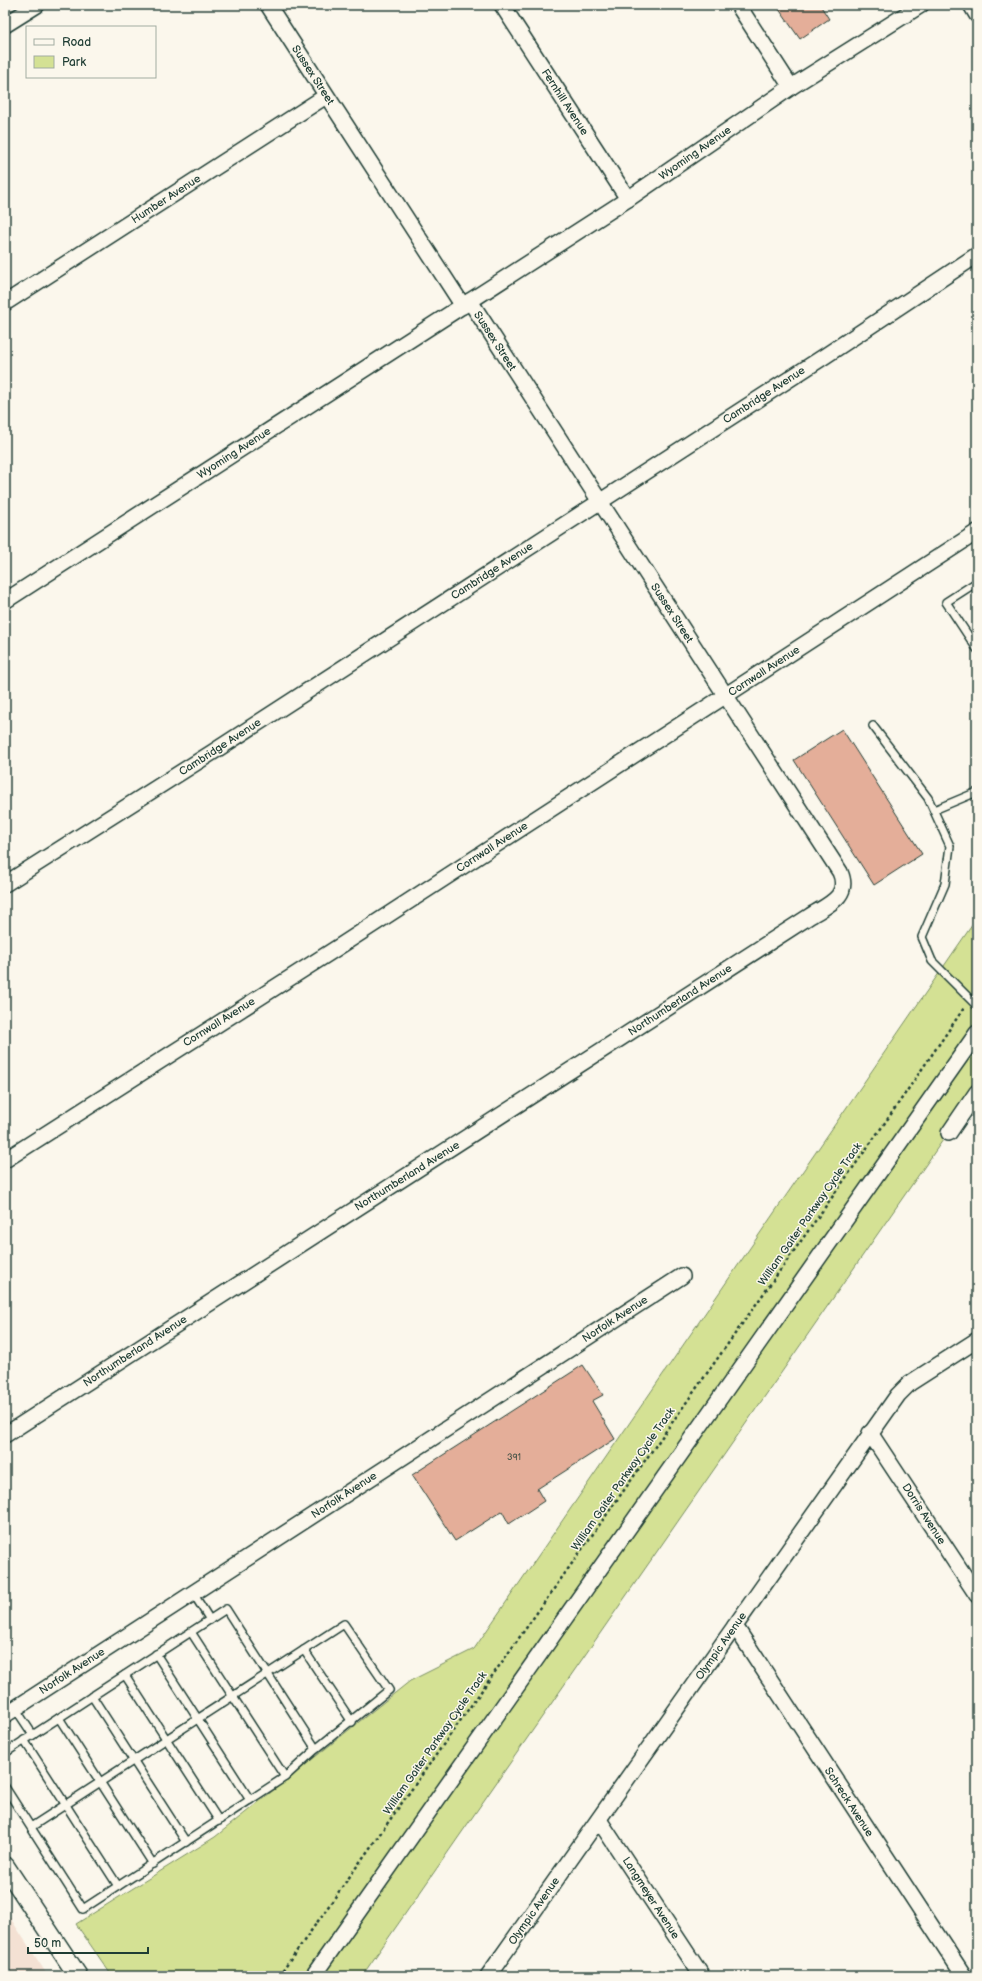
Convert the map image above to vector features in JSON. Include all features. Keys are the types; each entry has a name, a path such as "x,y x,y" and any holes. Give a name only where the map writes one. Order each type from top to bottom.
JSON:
{"street":[{"path":"5,26 37,5"},
{"name":"Sussex Street","path":"268,5 326,96 600,501 844,880 844,888 837,898 810,916"},
{"name":"Fernhill Avenue","path":"502,5 628,199"},
{"path":"738,5 791,87"},
{"name":"Wyoming Avenue","path":"5,600 628,199 791,87 921,5"},
{"path":"971,5 977,15"},
{"name":"Humber Avenue","path":"5,303 326,96"},
{"name":"Cambridge Avenue","path":"5,884 219,748 825,356 977,255"},
{"name":"Cornwall Avenue","path":"5,1160 977,533"},
{"name":"Northumberland Avenue","path":"5,1436 810,916"},
{"path":"313,1976 977,1033"},
{"path":"948,1133 977,1092"},
{"name":"Norfolk Avenue","path":"10,1711 682,1276"},
{"name":"Olympic Avenue","path":"488,1976 870,1433 903,1389 977,1340"},
{"name":"Dorris Avenue","path":"870,1433 977,1595"},
{"name":"Schreck Avenue","path":"735,1626 964,1976"},
{"name":"Langmeyer Avenue","path":"599,1820 702,1976"},
{"path":"5,1866 78,1976"}],"lane":[{"path":"977,582 946,602 977,649"},
{"path":"873,726 928,798 950,846 945,884 922,937 932,961 969,1000 977,1006"},
{"path":"934,810 977,792"},
{"path":"193,1593 210,1620"},
{"path":"5,1753 226,1609 316,1749"},
{"path":"5,1787 31,1828 83,1909 285,1777 316,1749 352,1722 389,1690 344,1624 31,1828"},
{"path":"191,1632 285,1777"},
{"path":"304,1650 352,1722"},
{"path":"156,1654 250,1800"},
{"path":"125,1675 219,1821"},
{"path":"92,1696 186,1842"},
{"path":"10,1711 33,1735"},
{"path":"59,1718 153,1864"},
{"path":"24,1740 118,1886"}],"path":[{"name":"William Gaiter Parkway Cycle Track","path":"279,1976 889,1117 969,1000"}],"shaded area":[{"path":"5,1910 48,1976 5,1976"}],"green space":[{"path":"977,918 977,1091 362,1976 112,1976 76,1924 215,1837 410,1681 474,1649"}],"building":[{"path":"776,5 820,5 829,19 800,39"},
{"path":"842,729 922,854 874,885 794,760"},
{"path":"583,1365 603,1395 592,1401 615,1439 537,1489 544,1501 509,1524 502,1511 455,1541 412,1475"}]}
